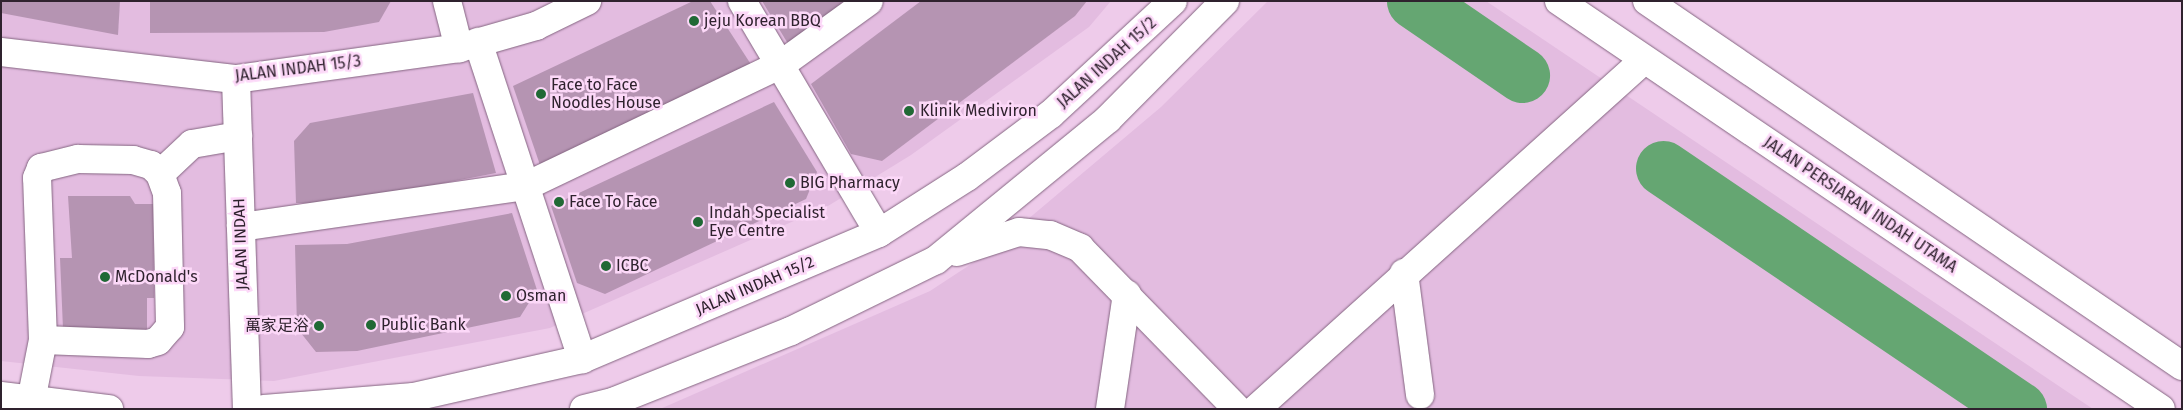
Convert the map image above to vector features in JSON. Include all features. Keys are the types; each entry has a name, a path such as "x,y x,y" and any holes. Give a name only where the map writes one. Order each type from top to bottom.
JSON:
{"street":[{"path":"447,1 469,45 526,186 582,359"},
{"name":"JALAN INDAH 15/3","path":"1,52 236,79 469,45 536,26 587,1"},
{"path":"742,1 782,64 879,233"},
{"path":"241,227 526,186 782,64 869,1"},
{"name":"JALAN INDAH 15/2","path":"264,409 414,397 582,359 879,233 967,177 1051,114 1173,1"},
{"path":"936,260 1108,119 1225,1"},
{"name":"JALAN PERSIARAN INDAH UTAMA","path":"1559,1 2161,409"},
{"path":"1647,1 2182,366"},
{"path":"1256,409 1404,273 1644,60"},
{"name":"JALAN INDAH","path":"236,79 247,409"},
{"path":"160,174 192,144 238,136"},
{"path":"31,401 43,340 37,178 41,168 78,159 133,160 152,166 160,174 168,193 170,327 164,335 148,344 43,340"},
{"path":"584,409 615,401 791,331 936,260 1019,232 1050,236 1080,248 1127,294 1237,409"},
{"path":"1404,273 1420,395"},
{"path":"1110,409 1127,294"},
{"path":"1,396 109,409"}],"shaded area":[{"path":"1,1 1111,1 1089,27 911,155 828,206 550,328 274,381 139,376 1,361"},
{"path":"1268,1 1486,1 2093,409 660,409 930,291 988,253 1161,107"}],"building":[{"path":"1,1 120,1 118,35 1,13"},
{"path":"150,1 391,1 379,22 324,32 150,33"},
{"path":"693,1 710,1 752,66 540,165 513,86"},
{"path":"762,1 850,1 790,47"},
{"path":"921,1 1087,1 1075,16 882,161 851,154 811,84"},
{"path":"473,93 496,173 341,203 296,203 294,141 310,123"},
{"path":"774,102 817,172 806,199 605,294 577,283 551,206"},
{"path":"68,196 130,196 135,204 153,204 154,298 147,298 147,329 63,329 60,258 72,258"},
{"path":"512,213 537,290 520,317 357,351 316,352 297,328 295,245 347,244"}],"waterway":[{"path":"1414,1 1522,75"},
{"path":"1663,168 2019,409"}],"place":[{"name":"jeju Korean BBQ","path":"694,21"},
{"name":"Face to Face Noodles House","path":"541,94"},
{"name":"Klinik Mediviron","path":"909,111"},
{"name":"BIG Pharmacy","path":"790,183"},
{"name":"Face To Face","path":"559,202"},
{"name":"Indah Specialist Eye Centre","path":"698,222"},
{"name":"ICBC","path":"606,266"},
{"name":"McDonald's","path":"105,277"},
{"name":"Osman","path":"506,296"},
{"name":"Public Bank","path":"371,325"},
{"name":"萬家足浴","path":"319,326"}]}
